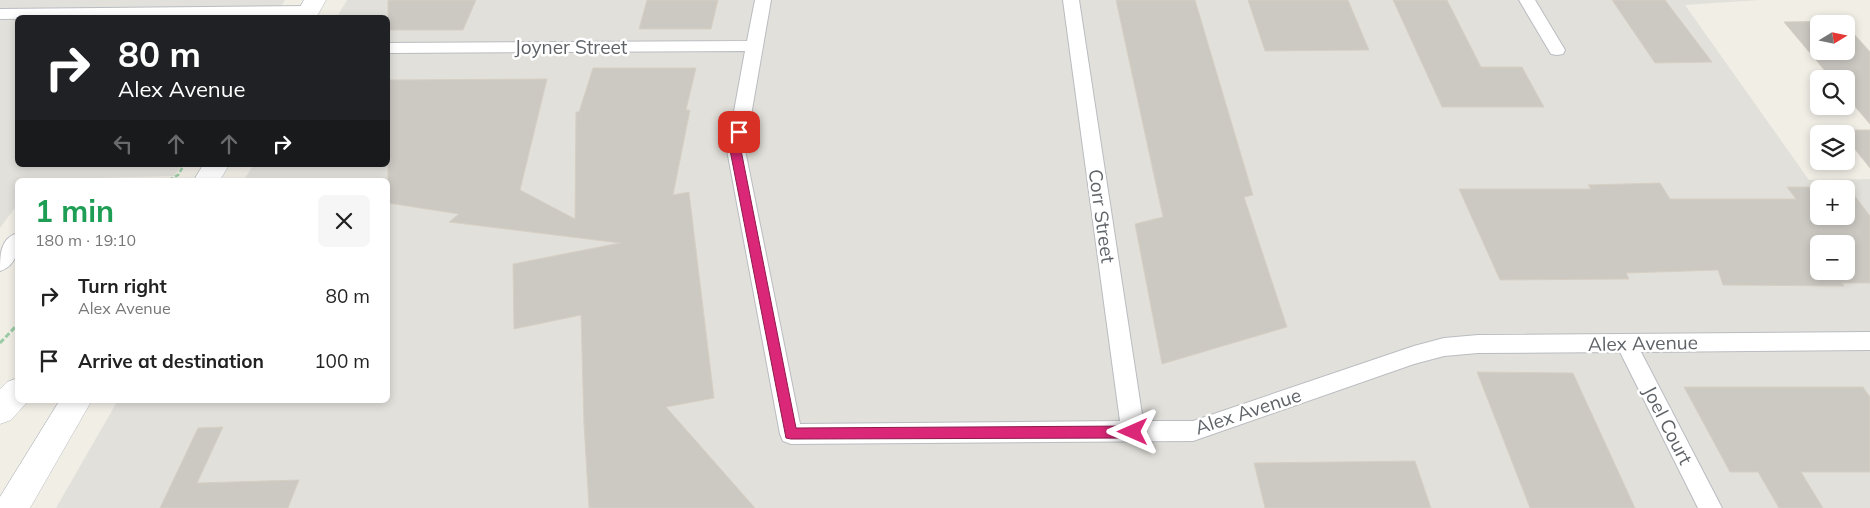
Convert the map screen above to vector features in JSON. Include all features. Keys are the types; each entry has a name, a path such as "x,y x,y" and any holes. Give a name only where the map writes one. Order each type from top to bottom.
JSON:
{"street":[{"name":"Alex Avenue","path":"763,0 736,150 791,434 1194,431 1414,355 1444,347 1478,344 1870,341"},
{"name":"Corr Street","path":"1071,0 1133,432"},
{"path":"1527,0 1557,50"},
{"path":"0,14 310,9"},
{"name":"Joyner Street","path":"390,48 755,46"},
{"path":"208,178 215,167"},
{"path":"0,263 15,244"},
{"name":"Joel Court","path":"1626,343 1710,508"},
{"path":"0,410 15,394"},
{"path":"12,508 75,403"}],"path":[{"path":"172,178 178,175 183,167"},
{"path":"0,343 15,327"}],"shaded area":[{"path":"0,0 285,0 275,15 15,15 15,167 181,167 174,176 15,178 15,208 0,228"},
{"path":"347,0 1760,0 1685,5 1809,180 1870,179 1870,508 56,508 116,403 390,403 390,178 245,178 252,167 390,167 390,15 338,15"}],"building":[{"path":"388,0 476,0 463,30 390,30 390,15 388,15"},
{"path":"647,0 718,0 711,29 639,29"},
{"path":"1116,0 1195,0 1253,195 1244,197 1287,327 1162,364 1135,224 1163,217"},
{"path":"1248,0 1348,0 1369,50 1265,51"},
{"path":"1393,0 1447,0 1481,67 1522,67 1544,107 1442,107"},
{"path":"1612,0 1665,0 1712,62 1655,63"},
{"path":"1784,22 1810,22 1810,53"},
{"path":"1855,35 1870,52 1870,124 1855,106 1855,70 1824,70 1816,60 1855,60"},
{"path":"593,68 696,68 686,110 690,110 673,195 689,192 714,398 666,407 755,508 589,508 584,424 581,315 514,329 513,264 620,243 449,222 459,214 390,203 388,167 390,167 390,80 547,79 520,190 575,219 576,112 579,112"},
{"path":"1855,130 1870,130 1870,168 1855,149"},
{"path":"1660,183 1670,199 1796,199 1787,187 1810,187 1810,225 1855,225 1855,196 1870,216 1870,283 1842,283 1844,286 1723,285 1718,270 1626,273 1629,279 1500,280 1459,189 1591,189 1588,185"},
{"path":"1477,372 1573,373 1635,508 1530,508"},
{"path":"1684,387 1863,387 1870,397 1870,472 1801,472 1823,508 1779,508 1758,472 1730,472"},
{"path":"223,427 197,483 299,480 288,508 160,508 198,428"},
{"path":"1415,461 1431,508 1265,508 1254,463"}],"route":[{"path":"739,132 736,150 791,434 1133,432"}]}
